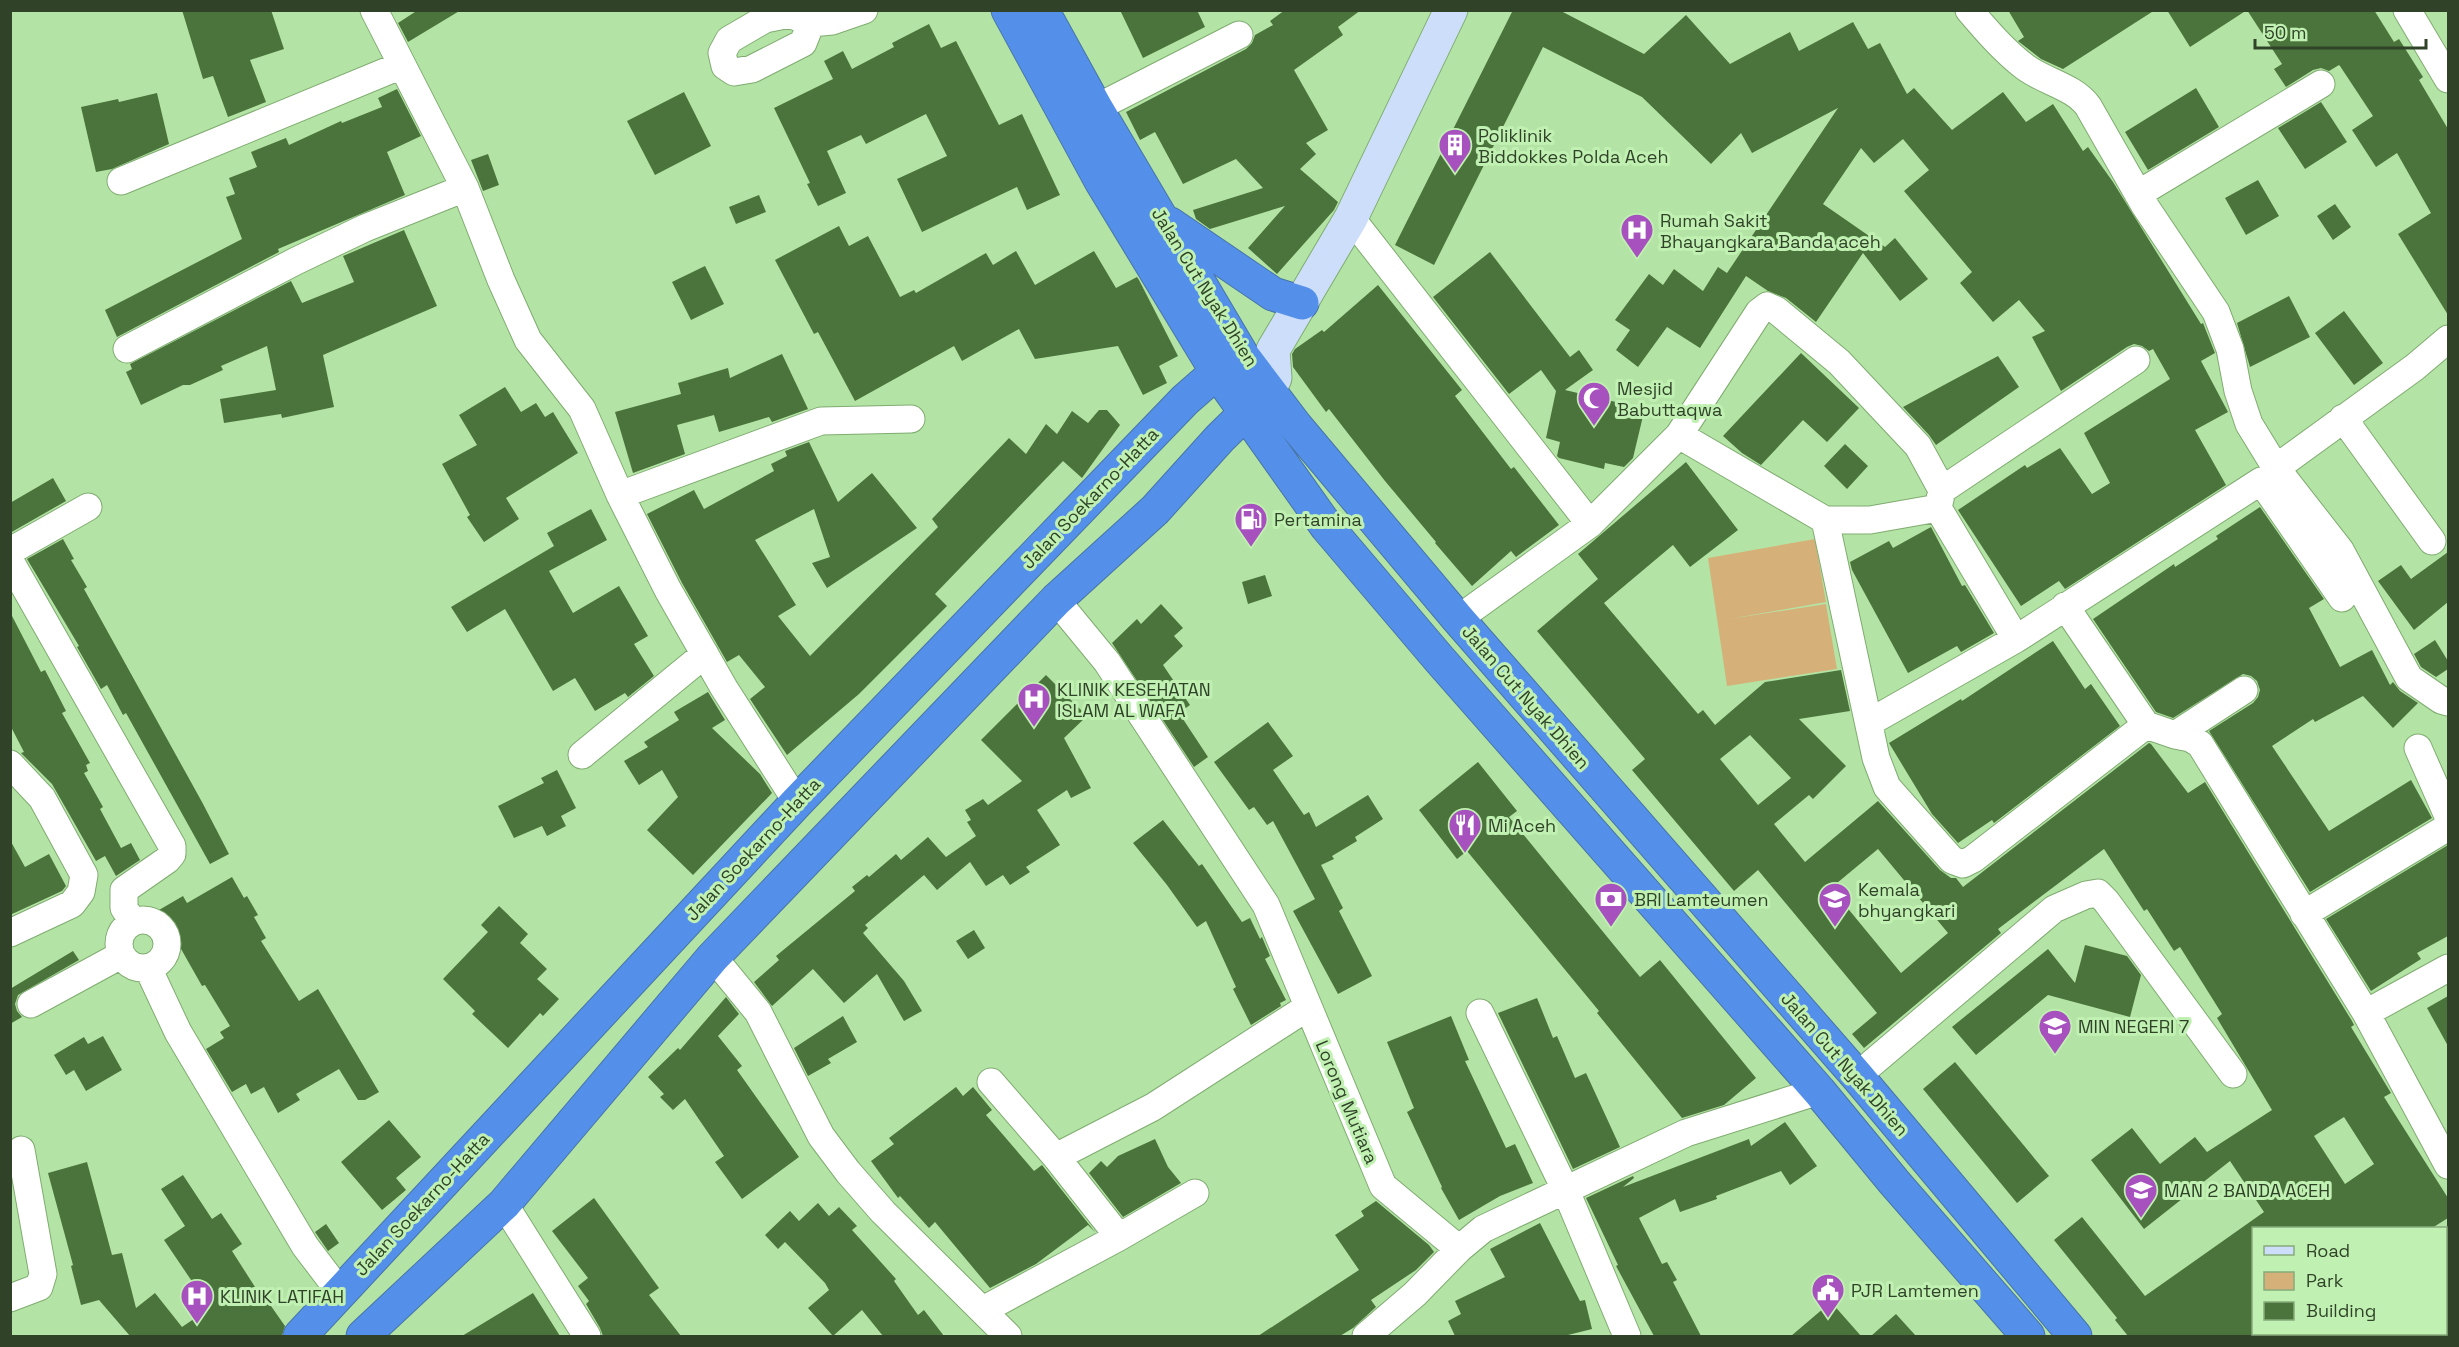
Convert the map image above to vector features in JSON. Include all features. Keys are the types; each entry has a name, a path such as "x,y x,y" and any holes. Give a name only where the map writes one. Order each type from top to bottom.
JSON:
{"highway":[{"name":"Jalan Cut Nyak Dhien","path":"1008,10 1101,181 1270,389 1295,425 1458,619 1857,1076 2076,1336"},
{"name":"Jalan Cut Nyak Dhien","path":"1042,10 1096,108 1244,359 1246,412 1327,527 1448,669 1819,1091 1894,1182 2028,1336"},
{"path":"1161,218 1273,294 1302,303"},
{"name":"Jalan Soekarno-Hatta","path":"300,1336 797,802 1007,582 1185,400 1244,359"},
{"path":"363,1336 504,1204 712,957 1056,600 1155,510 1220,438 1270,389"}],"main road":[{"path":"1244,359 1302,303 1351,218 1451,10"}],"street":[{"path":"374,10 465,188 501,280 528,340 582,409 620,495 668,590 724,688 797,802"},
{"path":"811,23 832,21 864,10"},
{"path":"1969,10 1994,39 2026,68 2080,96 2102,129 2138,194 2216,312 2230,349 2238,392 2249,424 2276,468 2340,550 2409,678 2441,700 2448,702"},
{"path":"2407,10 2448,79"},
{"path":"1096,108 1239,35"},
{"path":"121,181 402,65"},
{"path":"2138,194 2321,84"},
{"path":"127,349 296,261 365,228 465,188"},
{"path":"1351,218 1590,524"},
{"path":"1458,619 1590,524 1679,435 1759,312 1767,306 1776,310 1839,362 1918,446 1940,499 2016,639"},
{"path":"2276,468 2415,367 2448,339"},
{"path":"1679,435 1825,520 1870,520 1940,499 2136,360"},
{"path":"2343,418 2432,541"},
{"path":"620,495 821,421 911,419"},
{"path":"1870,722 2016,639 2262,481 2342,598"},
{"path":"10,553 88,507"},
{"path":"1825,520 1876,758 1887,788 1952,860 1963,864 1974,859 2146,725"},
{"path":"10,561 172,846 172,854 167,860 124,890 124,908 133,922"},
{"name":"Lorong Mutiara","path":"1056,600 1107,662 1266,904 1383,1186 1459,1249"},
{"path":"2065,606 2146,725 2190,738 2200,744 2366,1013 2448,1165"},
{"path":"582,755 705,654"},
{"path":"2175,735 2244,690"},
{"path":"2418,748 2448,816"},
{"path":"10,764 42,798 84,875 81,892 72,904 10,933"},
{"path":"2304,914 2448,827"},
{"path":"1857,1076 2054,909 2086,895 2097,893 2106,901 2183,1003 2233,1074"},
{"path":"148,921 156,924 165,936 167,944 161,959 148,968 132,966 121,955 119,940 126,926 133,922 148,921"},
{"path":"31,1004 121,955"},
{"path":"712,957 758,1012 821,1136 848,1172 883,1212 1008,1336"},
{"path":"148,968 178,1032 220,1103 305,1246 340,1292"},
{"path":"2366,1013 2448,968"},
{"path":"1056,1156 1153,1107 1308,1007"},
{"path":"1480,1013 1566,1191 1627,1336"},
{"path":"991,1082 1056,1156 1119,1237"},
{"path":"1366,1336 1415,1294 1459,1249 1483,1229 1686,1133 1819,1091"},
{"path":"10,1298 39,1287 44,1274 21,1150"},
{"path":"983,1310 1119,1237 1195,1193"},
{"path":"504,1204 587,1336"}],"green space":[{"path":"1815,539 1826,602 1729,619 1826,604 1837,669 1727,686 1708,558"}],"building":[{"path":"182,10 271,10 284,49 250,60 266,102 228,117 213,76 203,79"},
{"path":"418,10 461,10 408,42 398,23"},
{"path":"1120,10 1197,10 1205,27 1143,58"},
{"path":"1285,10 1361,10 1338,27 1343,35 1294,70 1328,130 1306,143 1316,154 1300,169 1338,202 1334,210 1277,274 1248,248 1285,206 1210,229 1196,219 1193,210 1263,188 1236,159 1183,184 1155,132 1140,140 1126,112 1246,49 1252,43 1255,35 1273,25 1270,21"},
{"path":"1513,10 1559,10 1644,54 1686,15 1730,64 1790,32 1799,51 1853,22 1868,49 1880,43 1907,94 1914,88 1952,130 2003,92 2026,122 2053,104 2083,151 2088,147 2113,182 2201,324 2203,323 2215,353 2201,361 2228,412 2195,430 2226,485 2065,589 2059,581 2021,606 1958,510 2025,465 2027,468 2060,448 2092,494 2110,483 2084,433 2170,379 2153,349 2149,351 2134,344 2061,391 2032,337 2045,331 2019,300 1993,322 1960,283 1972,272 1904,191 1929,170 1903,139 1874,163 1861,148 1823,204 1885,247 1895,238 1928,279 1900,301 1863,253 1816,322 1786,298 1768,291 1746,276 1700,348 1667,327 1638,367 1616,350 1630,330 1615,320 1649,274 1663,285 1674,269 1703,291 1718,267 1727,273 1838,108 1752,153 1741,133 1711,164 1642,97 1543,47 1434,265 1395,245"},
{"path":"2008,10 2155,10 2063,69 2041,59 2018,41 2024,37"},
{"path":"2167,10 2247,10 2190,47"},
{"path":"2247,10 2374,10 2394,42 2399,39 2423,77 2419,80 2448,129 2448,315 2398,234 2431,213 2397,153 2376,167 2352,130 2373,116 2339,65 2329,71 2321,68 2313,70 2286,87 2274,69 2282,64"},
{"path":"929,24 941,48 956,41 999,125 1022,114 1060,195 1027,210 1017,187 922,232 897,179 947,156 926,114 866,144 861,135 827,151 846,193 818,206 807,184 810,183 774,108 833,79 824,61 843,51 852,69 894,47 892,43"},
{"path":"2196,88 2219,127 2148,170 2125,132"},
{"path":"397,89 421,136 387,152 405,195 278,249 279,252 117,337 105,310 242,239 226,197 235,194 229,178 257,167 251,152 286,138 289,145 341,121 342,123 382,107 378,98"},
{"path":"684,92 711,146 655,175 627,121"},
{"path":"157,93 169,144 112,169 96,172 81,107 118,99 119,102"},
{"path":"2321,102 2347,142 2305,169 2278,128"},
{"path":"488,154 499,185 483,191 471,160"},
{"path":"2258,180 2279,216 2246,235 2225,198"},
{"path":"759,195 766,212 736,224 729,207"},
{"path":"2335,204 2351,227 2333,240 2317,216"},
{"path":"839,226 849,246 868,236 900,297 914,290 916,293 986,253 993,265 1016,251 1035,285 1094,251 1116,288 1137,277 1139,280 1178,356 1159,366 1167,383 1143,395 1118,346 1035,359 1019,329 962,361 954,346 855,401 818,332 814,334 775,260"},
{"path":"404,230 437,306 323,355 334,407 282,418 281,414 224,423 220,399 276,390 267,346 221,366 223,370 190,385 183,385 141,405 126,372 132,369 130,364 291,281 302,303 354,282 343,256"},
{"path":"1490,252 1570,357 1579,350 1593,370 1565,390 1620,403 1618,410 1643,416 1633,458 1624,467 1605,463 1604,469 1559,458 1557,456 1560,442 1546,438 1556,391 1541,370 1509,394 1433,297"},
{"path":"705,266 724,304 691,320 672,282"},
{"path":"1378,285 1462,390 1455,396 1511,469 1514,467 1559,525 1516,557 1511,551 1472,586 1329,409 1326,412 1293,367 1292,354 1295,349 1322,330 1324,332"},
{"path":"2289,296 2310,337 2250,367 2237,323"},
{"path":"2344,311 2383,363 2354,385 2315,333"},
{"path":"1801,353 1859,408 1827,442 1803,420 1761,465 1742,453 1723,436"},
{"path":"782,354 808,409 772,422 769,417 719,432 714,415 677,425 685,454 633,473 615,412 681,394 678,383 728,368 730,378"},
{"path":"1998,356 2019,387 1936,445 1903,407"},
{"path":"505,387 521,412 536,403 545,417 553,412 578,453 506,498 519,519 484,542 467,517 470,515 442,464 477,445 459,415"},
{"path":"1099,410 1107,410 1120,425 1082,478 1063,461 935,594 947,606 859,694 787,755 750,699 765,687 739,655 727,662 682,583 647,514 694,490 704,509 774,471 771,464 787,456 785,451 809,442 838,502 872,473 917,528 827,588 812,563 830,557 814,509 755,540 796,605 778,616 810,656 938,527 932,519 1009,438 1026,454 1046,424 1057,434 1072,411 1088,423"},
{"path":"1845,444 1868,466 1847,489 1824,466"},
{"path":"1686,462 1738,530 1690,567 1673,545 1604,603 1698,714 1703,710 1715,725 1765,682 1841,670 1850,711 1799,719 1846,766 1813,799 1809,795 1774,824 1805,862 1878,801 1940,870 1951,878 1956,878 1963,887 2149,743 2188,793 2205,782 2352,1021 2354,1025 2351,1027 2391,1093 2384,1097 2448,1198 2448,1218 2434,1227 2252,1227 2253,1336 2128,1336 2115,1320 2117,1318 2054,1240 2082,1217 2145,1296 2264,1212 2230,1161 2144,1229 2091,1160 2132,1128 2160,1164 2195,1137 2207,1152 2272,1110 2217,1018 2222,1014 2180,947 2174,951 2147,909 2144,911 2104,849 1998,929 2001,933 1864,1048 1852,1034 1877,1013 1758,870 1734,891 1632,770 1645,759 1537,631 1598,579 1578,554","holes":["1750,735 1791,778 1758,805 1720,759","1878,849 1948,933 1901,973 1831,888","2344,1117 2374,1164 2345,1184 2314,1136"]},
{"path":"53,478 66,501 10,533 10,503"},
{"path":"2260,507 2324,599 2309,608 2340,667 2372,650 2390,685 2393,682 2400,691 2418,703 2393,728 2363,696 2315,722 2313,719 2272,746 2329,831 2411,780 2432,818 2310,892 2209,731 2253,703 2260,690 2257,681 2243,674 2173,718 2156,712 2093,619 2174,564 2175,567 2218,539 2216,536"},
{"path":"591,509 607,540 549,571 573,613 619,586 648,636 634,644 654,676 628,697 625,693 595,711 575,678 553,691 505,609 467,632 451,607 554,546 547,533"},
{"path":"1931,527 1962,586 1965,585 1994,633 1961,652 1957,646 1908,673 1852,570 1850,562 1889,541 1893,548"},
{"path":"63,539 74,559 71,560 87,587 84,589 229,854 210,864 126,713 123,715 107,685 101,689 77,647 79,646 27,559"},
{"path":"2448,552 2448,602 2414,630 2378,581 2401,565 2411,579"},
{"path":"1265,575 1272,596 1248,604 1242,582"},
{"path":"1161,604 1183,628 1174,636 1183,646 1163,665 1190,705 1179,713 1208,757 1194,767 1112,643 1137,619 1141,624"},
{"path":"10,612 41,672 45,670 66,711 62,713 90,763 86,765 88,771 84,773 103,807 100,809 121,848 131,843 140,860 116,876 105,856 96,861 52,784 21,753 24,752 10,725"},
{"path":"2435,640 2448,661 2448,669 2436,677 2421,667 2414,654"},
{"path":"2053,641 2085,689 2091,684 2120,726 1994,823 1992,820 1958,843 1932,814 1889,743 1961,699 1962,701"},
{"path":"1046,675 1087,716 1064,738 1091,788 1071,798 1067,790 1037,810 1060,845 1026,867 1030,872 1010,885 1003,875 986,886 970,862 937,890 924,875 865,925 868,928 863,933 904,981 922,1011 904,1021 877,974 844,1003 813,969 772,1006 754,982 779,960 776,956 855,891 852,887 867,875 869,877 896,854 901,860 928,837 946,857 976,836 967,822 971,820 965,810 983,799 988,805 1022,781 981,740"},
{"path":"708,692 725,720 712,728 760,774 772,793 693,875 647,830 678,797 662,770 639,785 624,761 648,747 644,742 679,720 674,712"},
{"path":"1268,722 1293,756 1273,770 1304,815 1309,812 1316,827 1368,795 1383,819 1355,837 1357,841 1332,856 1334,859 1321,865 1343,908 1339,911 1372,976 1338,994 1293,911 1315,899 1273,821 1267,825 1254,807 1249,810 1214,762"},
{"path":"1478,762 1517,811 1509,817 1640,977 1660,960 1756,1078 1724,1105 1682,1118 1597,1013 1599,1011 1467,851 1457,859 1419,810"},
{"path":"557,770 576,808 561,816 566,826 547,836 542,826 514,838 498,806 544,783 541,778"},
{"path":"1163,820 1199,866 1202,864 1242,922 1250,918 1260,939 1262,937 1270,956 1265,959 1286,1000 1280,1003 1281,1006 1251,1025 1233,989 1236,987 1206,921 1197,927 1133,843"},
{"path":"10,840 25,867 49,854 66,886 62,891 10,915"},
{"path":"2448,845 2448,936 2417,953 2421,959 2371,991 2326,919"},
{"path":"232,877 244,898 247,896 258,915 254,917 266,938 261,941 299,1001 318,989 379,1092 365,1100 358,1100 339,1069 296,1094 300,1100 278,1113 264,1087 251,1094 246,1084 232,1092 206,1049 224,1038 220,1032 230,1026 205,985 202,986 159,910 183,896 187,903"},
{"path":"499,906 528,934 520,943 547,969 537,979 559,999 543,1016 540,1013 508,1048 472,1014 475,1011 443,979 488,932 481,925"},
{"path":"974,930 985,948 968,959 956,941"},
{"path":"2085,945 2127,956 2141,975 2130,1017 2048,995 1976,1055 1952,1027 2048,949 2075,983"},
{"path":"73,951 79,960 18,995 15,1004 22,1017 10,1024 10,989"},
{"path":"2448,996 2448,1046 2427,1008"},
{"path":"726,997 739,1014 718,1036 742,1066 737,1070 799,1157 742,1199 715,1162 724,1156 685,1099 673,1110 660,1097 664,1094 648,1077 678,1048 680,1050"},
{"path":"1537,998 1553,1038 1557,1036 1575,1078 1586,1073 1620,1147 1573,1169 1498,1013"},
{"path":"843,1016 857,1042 828,1059 831,1063 808,1076 794,1048"},
{"path":"1451,1016 1469,1060 1465,1061 1506,1148 1515,1144 1533,1183 1500,1196 1459,1220 1441,1188 1407,1112 1414,1108 1387,1042"},
{"path":"103,1036 122,1070 86,1091 74,1070 66,1075 54,1055 84,1037 88,1044"},
{"path":"1955,1062 2049,1176 2017,1203 1923,1089"},
{"path":"956,1087 963,1096 973,1087 992,1110 986,1115 1034,1171 1042,1165 1095,1232 1088,1225 1036,1264 990,1288 935,1222 929,1228 900,1196 898,1198 871,1161 894,1144 889,1138"},
{"path":"389,1120 421,1157 396,1178 406,1190 382,1210 341,1162"},
{"path":"1785,1122 1817,1166 1790,1185 1781,1171 1716,1196 1717,1199 1680,1212 1675,1199 1639,1218 1662,1264 1667,1262 1677,1280 1673,1282 1701,1336 1654,1336 1616,1266 1618,1265 1586,1198 1633,1176 1634,1178 1623,1187 1749,1139 1751,1146"},
{"path":"1155,1139 1168,1167 1181,1183 1123,1217 1089,1173 1101,1161 1107,1167 1118,1156"},
{"path":"87,1162 112,1255 122,1253 136,1308 155,1293 182,1327 210,1308 164,1240 185,1226 161,1189 183,1175 212,1219 221,1213 242,1244 232,1251 262,1298 264,1296 285,1326 282,1336 130,1336 99,1300 81,1305 71,1266 73,1265 48,1173"},
{"path":"594,1198 659,1288 649,1295 681,1336 603,1336 586,1304 589,1301 578,1286 588,1278 552,1231"},
{"path":"1376,1201 1429,1245 1434,1252 1416,1270 1371,1300 1376,1307 1353,1328 1340,1336 1258,1336 1359,1270 1335,1235 1364,1216 1361,1211"},
{"path":"818,1203 829,1216 839,1207 857,1226 852,1230 896,1279 894,1281 918,1315 924,1310 944,1336 883,1336 862,1310 833,1336 808,1308 829,1290 825,1283 785,1242 778,1249 765,1235 790,1211 799,1221"},
{"path":"1540,1223 1580,1301 1585,1300 1592,1329 1564,1336 1455,1336 1448,1321 1461,1314 1455,1301 1505,1277 1490,1249"},
{"path":"326,1224 339,1243 328,1251 315,1232"},
{"path":"533,1293 560,1336 462,1336"},
{"name":"PJR Lamtemen","path":"1831,1302 1861,1336 1791,1336"},
{"name":"PJR Lamtemen","path":"1896,1314 1916,1336 1871,1336"}],"place":[{"name":"Poliklinik Biddokkes Polda Aceh","path":"1455,174"},
{"name":"Rumah Sakit Bhayangkara Banda aceh","path":"1637,259"},
{"name":"Mesjid Babuttaqwa","path":"1594,427"},
{"name":"Pertamina","path":"1251,548"},
{"name":"KLINIK KESEHATAN ISLAM AL WAFA","path":"1034,728"},
{"name":"Mi Aceh","path":"1465,854"},
{"name":"BRI Lamteumen","path":"1611,928"},
{"name":"Kemala bhyangkari","path":"1835,928"},
{"name":"MIN NEGERI 7","path":"2055,1055"},
{"name":"MAN 2 BANDA ACEH","path":"2141,1219"},
{"name":"PJR Lamtemen","path":"1828,1319"},
{"name":"KLINIK LATIFAH","path":"197,1325"}]}
